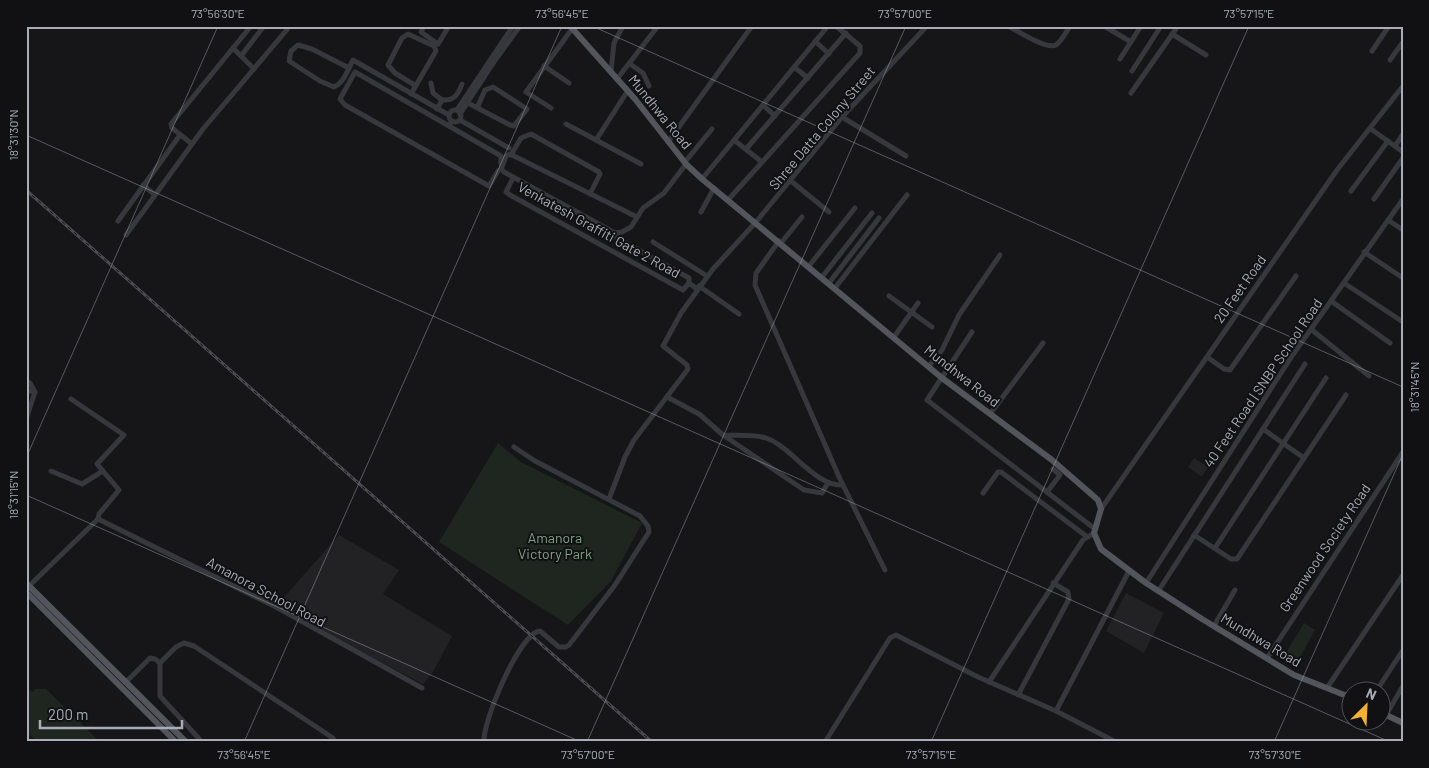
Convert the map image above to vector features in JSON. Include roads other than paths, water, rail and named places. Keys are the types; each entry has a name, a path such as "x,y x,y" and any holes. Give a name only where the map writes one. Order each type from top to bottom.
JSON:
{"main road":[{"name":"Mundhwa Road","path":"571,28 611,71 668,142 702,179 942,378 1052,460 1098,500 1101,509"},
{"path":"1094,531 1101,509"},
{"name":"Mundhwa Road","path":"1094,531 1102,549 1146,583 1294,675 1342,694"},
{"path":"27,587 186,742"},
{"path":"27,587 176,742"}],"street":[{"path":"192,144 172,128 171,124 251,26"},
{"path":"241,56 264,26"},
{"path":"126,234 192,144 290,26"},
{"path":"424,26 421,32 438,44 449,26"},
{"path":"459,115 480,73 513,26"},
{"path":"450,124 468,103 520,26"},
{"path":"611,71 614,43 623,26"},
{"path":"617,80 658,26"},
{"path":"668,142 752,26"},
{"path":"702,179 828,26"},
{"path":"728,200 860,53 860,46 836,26"},
{"name":"Shree Datta Colony Street","path":"667,397 688,367 664,348 662,343 698,287 791,181 842,117 926,26"},
{"path":"1008,26 1043,45 1052,46 1057,45 1070,26"},
{"path":"1104,26 1131,42"},
{"path":"1120,59 1141,26"},
{"path":"1132,70 1161,26"},
{"path":"1131,93 1178,26"},
{"path":"1372,51 1390,26"},
{"path":"551,108 526,92 571,28"},
{"path":"746,149 846,33"},
{"path":"411,94 416,86 436,51 434,46 408,34 402,38 388,65 395,73 416,86"},
{"path":"1172,34 1206,55"},
{"path":"815,42 828,54"},
{"path":"1390,60 1403,42"},
{"path":"349,68 312,49 298,45 291,51 289,61 320,82 334,87 339,85 349,68 353,60 449,115"},
{"path":"233,48 254,69"},
{"path":"630,64 643,73 649,86"},
{"path":"544,66 569,82"},
{"path":"794,67 808,78"},
{"path":"355,72 450,124 502,156 498,171 489,186 345,106 340,99 355,72"},
{"path":"431,83 433,93 442,100 450,101 456,96 462,84"},
{"path":"468,103 477,108 514,126 527,109 493,87 485,90 477,108"},
{"name":"20 Feet Road","path":"1101,509 1337,170 1402,88"},
{"path":"596,140 627,92"},
{"path":"437,109 442,100"},
{"path":"763,105 775,116"},
{"path":"449,115 452,111 509,148"},
{"path":"449,115 450,124"},
{"path":"842,117 906,156"},
{"path":"566,124 642,164"},
{"path":"590,194 600,174 599,172 531,134 521,138 511,155 506,156 501,169 615,233 622,232 631,227 648,203 664,193 712,129"},
{"path":"1371,129 1403,152"},
{"path":"1395,146 1403,134"},
{"path":"118,220 180,135"},
{"path":"734,140 762,162"},
{"path":"1351,191 1388,141"},
{"path":"511,155 637,217"},
{"path":"1374,199 1403,158"},
{"name":"Venkatesh Graffiti Gate 2 Road","path":"498,171 689,278 690,283 739,314"},
{"name":"Venkatesh Graffiti Gate 2 Road","path":"512,180 506,192 510,195 683,290 690,283"},
{"path":"791,181 829,212"},
{"path":"143,185 155,195"},
{"path":"701,212 714,188"},
{"path":"835,288 907,195"},
{"name":"40 Feet Road | SNBP School Road","path":"1146,583 1287,364 1403,199"},
{"path":"809,266 855,208"},
{"path":"822,277 872,213"},
{"path":"802,217 756,273 754,281 843,485 885,570"},
{"path":"829,283 879,218"},
{"path":"1388,220 1403,230"},
{"path":"653,242 707,276"},
{"path":"1364,252 1403,278"},
{"path":"929,366 942,350 959,315 1000,255"},
{"path":"1207,356 1224,370 1230,370 1296,276"},
{"path":"1344,282 1403,322"},
{"path":"888,296 932,327"},
{"path":"1331,301 1390,343"},
{"path":"894,337 918,303"},
{"path":"1312,330 1369,376"},
{"path":"972,332 927,400 1094,531 1086,536 1053,583 989,682"},
{"path":"990,414 1044,343"},
{"path":"1158,590 1305,364"},
{"path":"1214,548 1326,378"},
{"path":"26,381 30,383 34,392 26,419"},
{"path":"26,390 34,392"},
{"path":"1194,535 1231,559 1237,559 1346,395"},
{"path":"609,499 625,457 634,440 667,397 699,414 723,434 804,490 822,492 828,483"},
{"path":"27,587 98,519 99,514 119,490 97,464 124,435 71,399"},
{"path":"1263,429 1304,458"},
{"path":"723,434 766,438 828,483 843,485"},
{"path":"484,742 484,728 503,682 529,637 540,631 559,647 566,647 616,584 649,532 645,520 535,461 514,447"},
{"name":"Greenwood Society Road","path":"1267,658 1403,452"},
{"path":"1046,492 1060,474 1053,469"},
{"path":"51,471 82,484 87,483 103,471"},
{"path":"983,493 998,472 1002,472 1086,536"},
{"name":"Amanora School Road","path":"98,519 276,607 422,688"},
{"path":"1056,711 1129,570"},
{"path":"1327,688 1403,575"},
{"path":"1018,695 1069,599 1068,592 1053,583"},
{"path":"1214,626 1235,590"},
{"path":"825,742 894,635 929,650 989,682 1056,711 1116,742"},
{"path":"202,742 160,696 160,663 180,644 194,646 333,738 335,742"},
{"path":"1384,680 1403,650"},
{"path":"126,682 150,658 156,659 160,663"},
{"path":"1392,702 1403,686"}],"railway":[{"path":"26,190 652,742"}],"park label":[{"name":"Amanora Victory Park","path":"555,546"}]}
